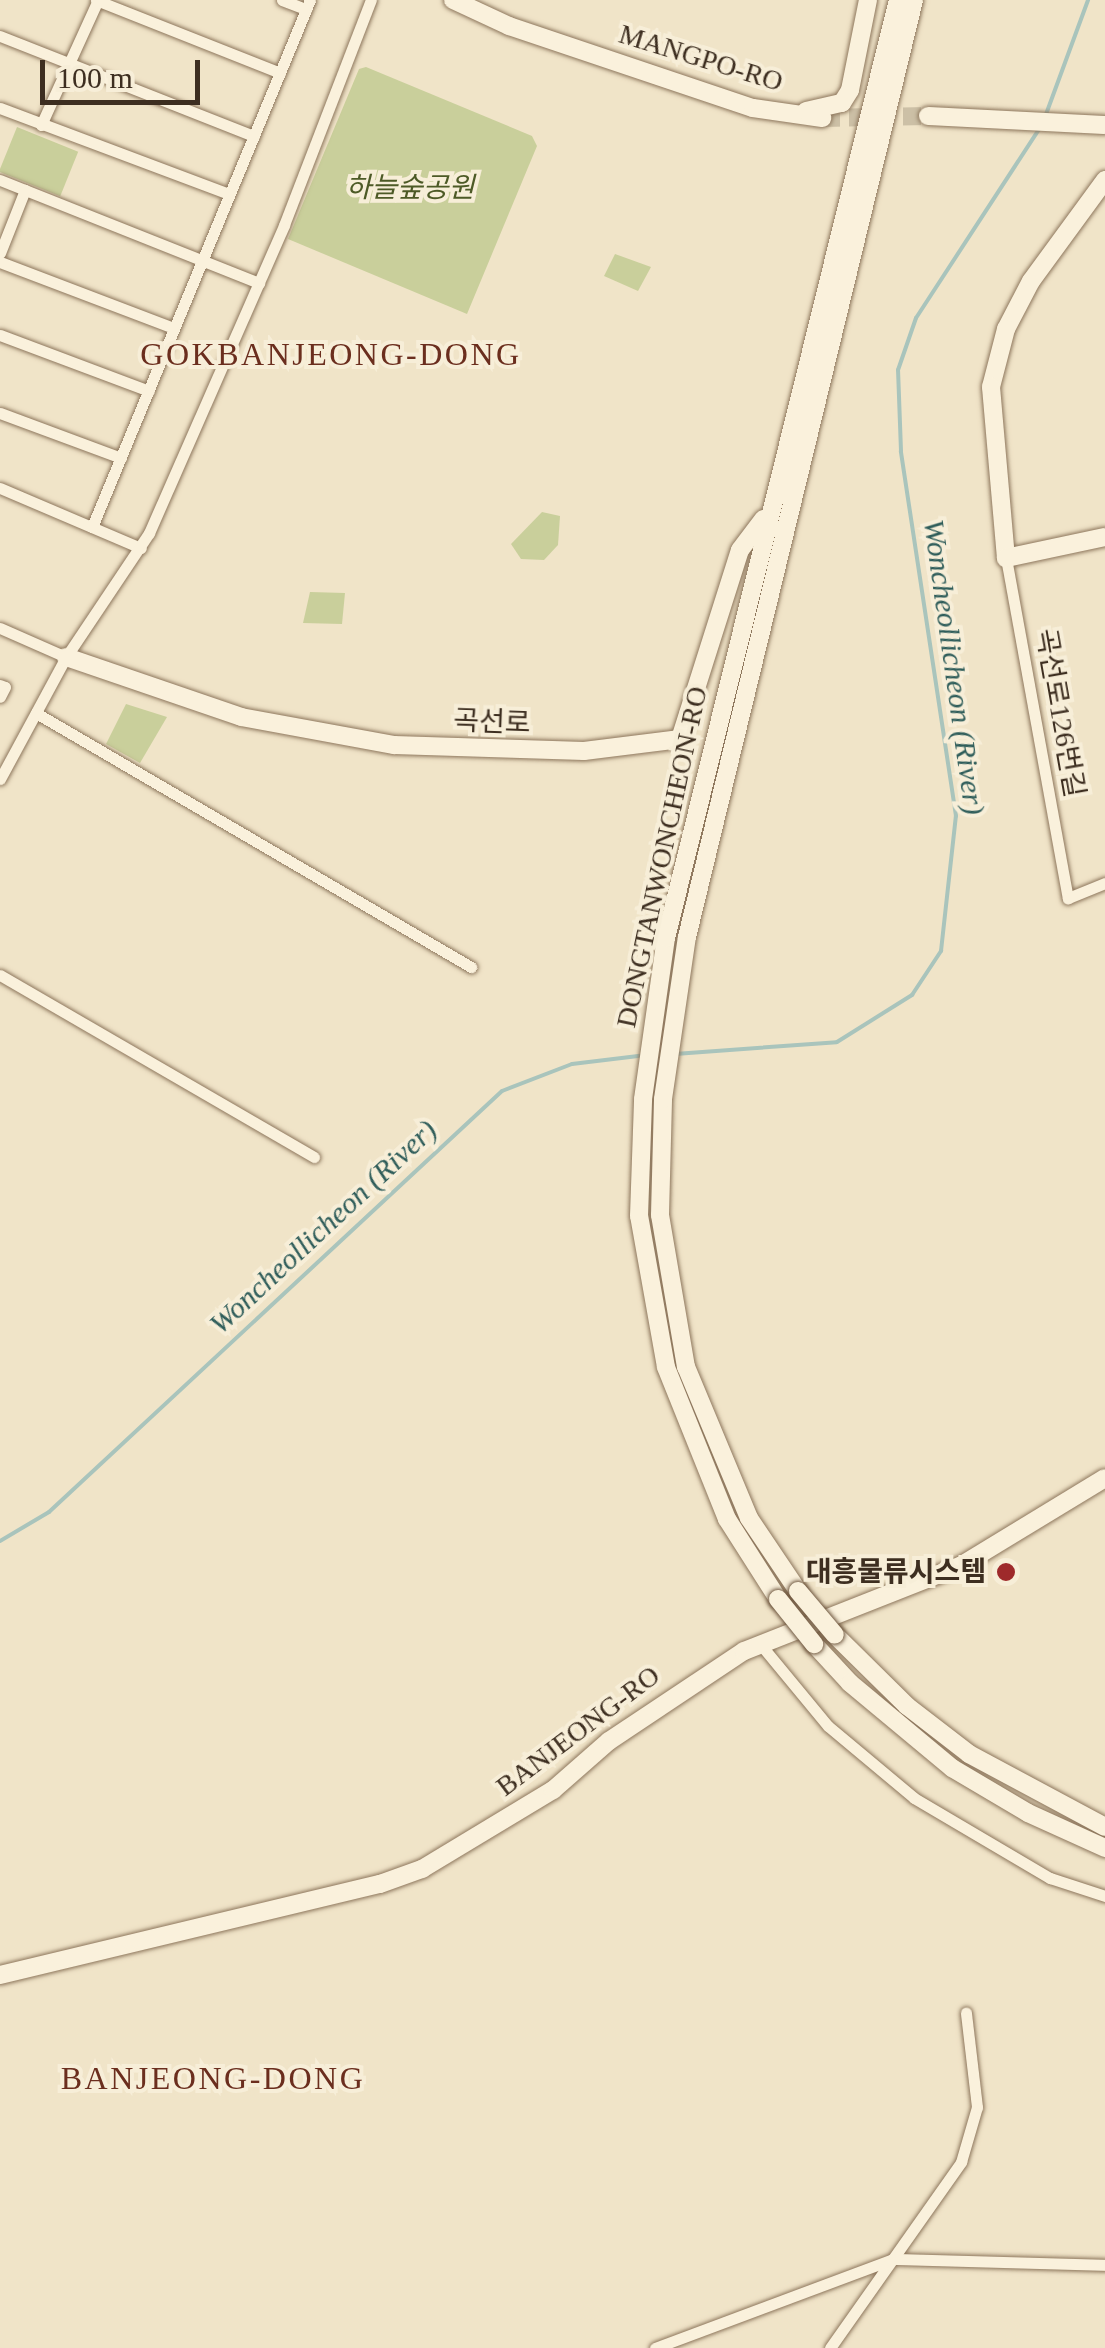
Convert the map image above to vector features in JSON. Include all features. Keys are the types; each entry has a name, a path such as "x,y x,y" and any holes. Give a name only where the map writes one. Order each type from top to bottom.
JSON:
{"main road":[{"name":"MANGPO-RO","path":"453,0 509,26 753,108 822,118"},
{"path":"787,113 842,103 868,0"},
{"path":"850,187 886,0"},
{"name":"DONGTANWONCHEON-RO","path":"898,0 666,938 639,1158 644,1270 666,1367 727,1518 778,1599 814,1644 936,1757 1028,1814 1105,1848"},
{"name":"DONGTANWONCHEON-RO","path":"914,0 687,937 659,1158 665,1270 686,1367 749,1518 798,1591 835,1636 906,1706 969,1754 1105,1827"},
{"path":"870,191 924,0"},
{"path":"928,116 1105,126"},
{"path":"1105,180 1031,281 1006,328 994,372 992,440 1006,558 1105,537"},
{"name":"곡선로","path":"66,657 241,717 394,745 566,751 680,739 740,550 769,510"},
{"name":"BANJEONG-RO","path":"0,1974 380,1884 422,1868 552,1790 684,1686 760,1646 962,1566 1105,1478"}],"street":[{"path":"41,125 97,0 280,74"},
{"path":"92,527 308,5 282,0"},
{"path":"0,780 66,657 141,548 259,283 371,0"},
{"path":"0,36 254,136"},
{"path":"0,108 229,194"},
{"path":"0,180 259,283"},
{"path":"0,253 25,190"},
{"path":"0,262 174,328"},
{"path":"0,335 149,390"},
{"path":"0,413 121,458"},
{"path":"0,488 141,548"},
{"name":"곡선로126번길","path":"1006,558 1068,898 1105,883"},
{"path":"0,628 66,657"},
{"path":"36,712 471,967"},
{"path":"0,975 314,1157"},
{"path":"760,1646 828,1726 914,1798 1050,1878 1105,1896"},
{"path":"830,2348 961,2162 977,2107 966,2014"},
{"path":"655,2348 893,2259 1105,2264"}],"green space":[{"name":"하늘숲공원","path":"366,67 532,136 537,146 467,314 288,239 359,69"},
{"path":"17,127 78,152 60,196 0,172"},
{"path":"615,254 651,267 638,291 604,276"},
{"path":"542,512 560,516 558,545 544,560 521,559 511,544"},
{"path":"310,592 345,593 342,624 303,623"},
{"path":"126,704 167,717 140,763 106,744"}],"waterway":[{"name":"Woncheollicheon (River)","path":"1045,117 1088,0"},
{"name":"Woncheollicheon (River)","path":"675,1054 837,1042 912,995 941,951 956,816 901,451 898,370 916,318 1041,126"},
{"name":"Woncheollicheon (River)","path":"0,1541 49,1512 502,1091 572,1064 646,1055"}],"tunnel":[{"path":"822,118 928,116"}],"place":[{"name":"대흥물류시스템","path":"1006,1572"}],"district":[{"name":"GOKBANJEONG-DONG","path":"331,354"},
{"name":"BANJEONG-DONG","path":"213,2078"}]}
